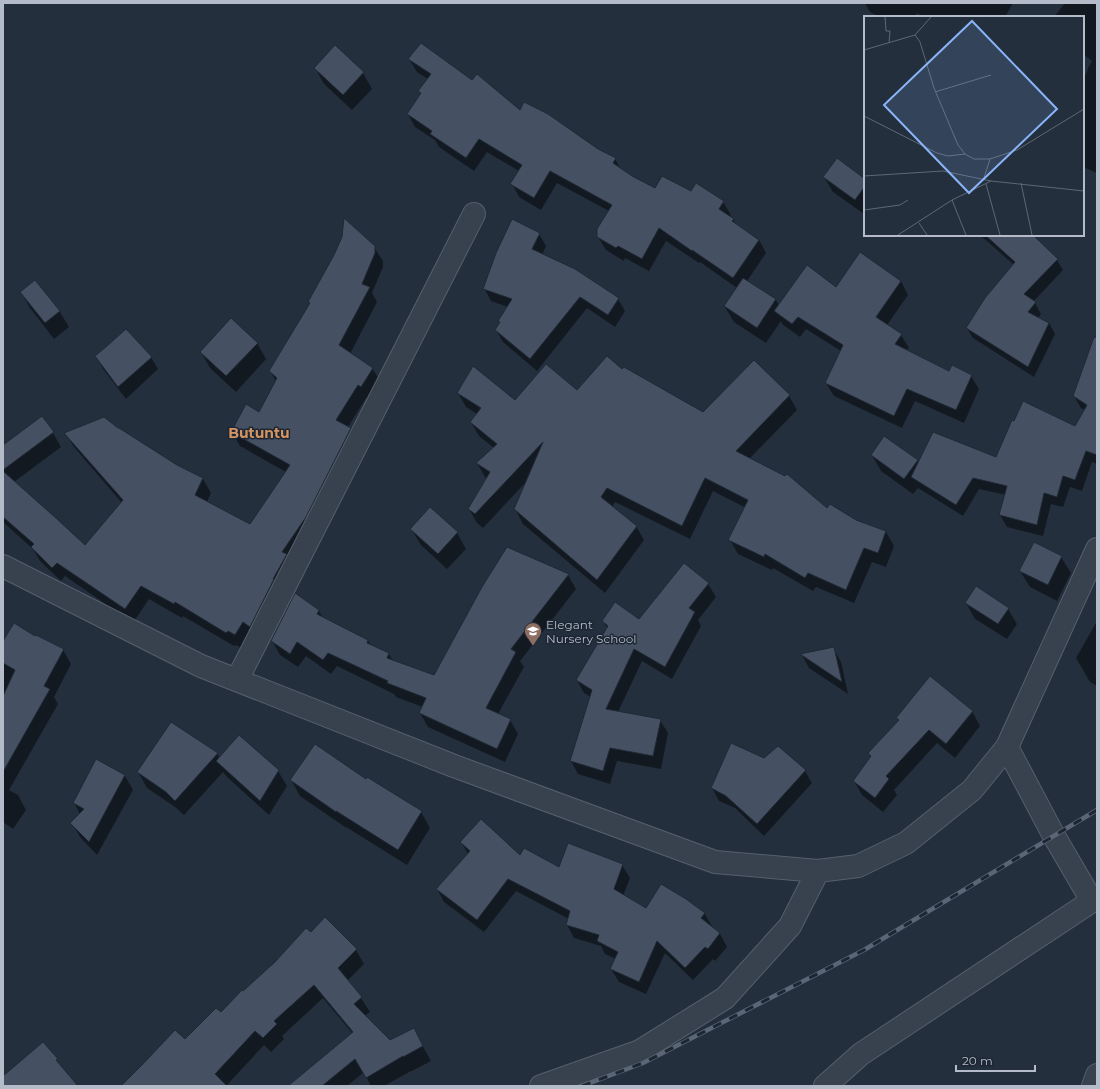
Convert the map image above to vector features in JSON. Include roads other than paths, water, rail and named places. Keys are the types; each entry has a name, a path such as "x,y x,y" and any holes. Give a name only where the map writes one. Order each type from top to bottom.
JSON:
{"street":[{"path":"237,680 474,214"},
{"path":"3,566 201,666 454,766 715,862 818,871 858,866 906,843 972,790 1008,747 1097,549"},
{"path":"826,1086 861,1054 1094,900 1054,836 1008,747"},
{"path":"541,1086 640,1051 725,998 790,926 818,871"},
{"path":"1094,1086 1097,1075"}],"railway":[{"path":"582,1086 643,1063 864,950 1097,810"}],"place":[{"name":"Elegant Nursery School","path":"533,646"}],"district":[{"name":"Butuntu","path":"259,433"}]}
